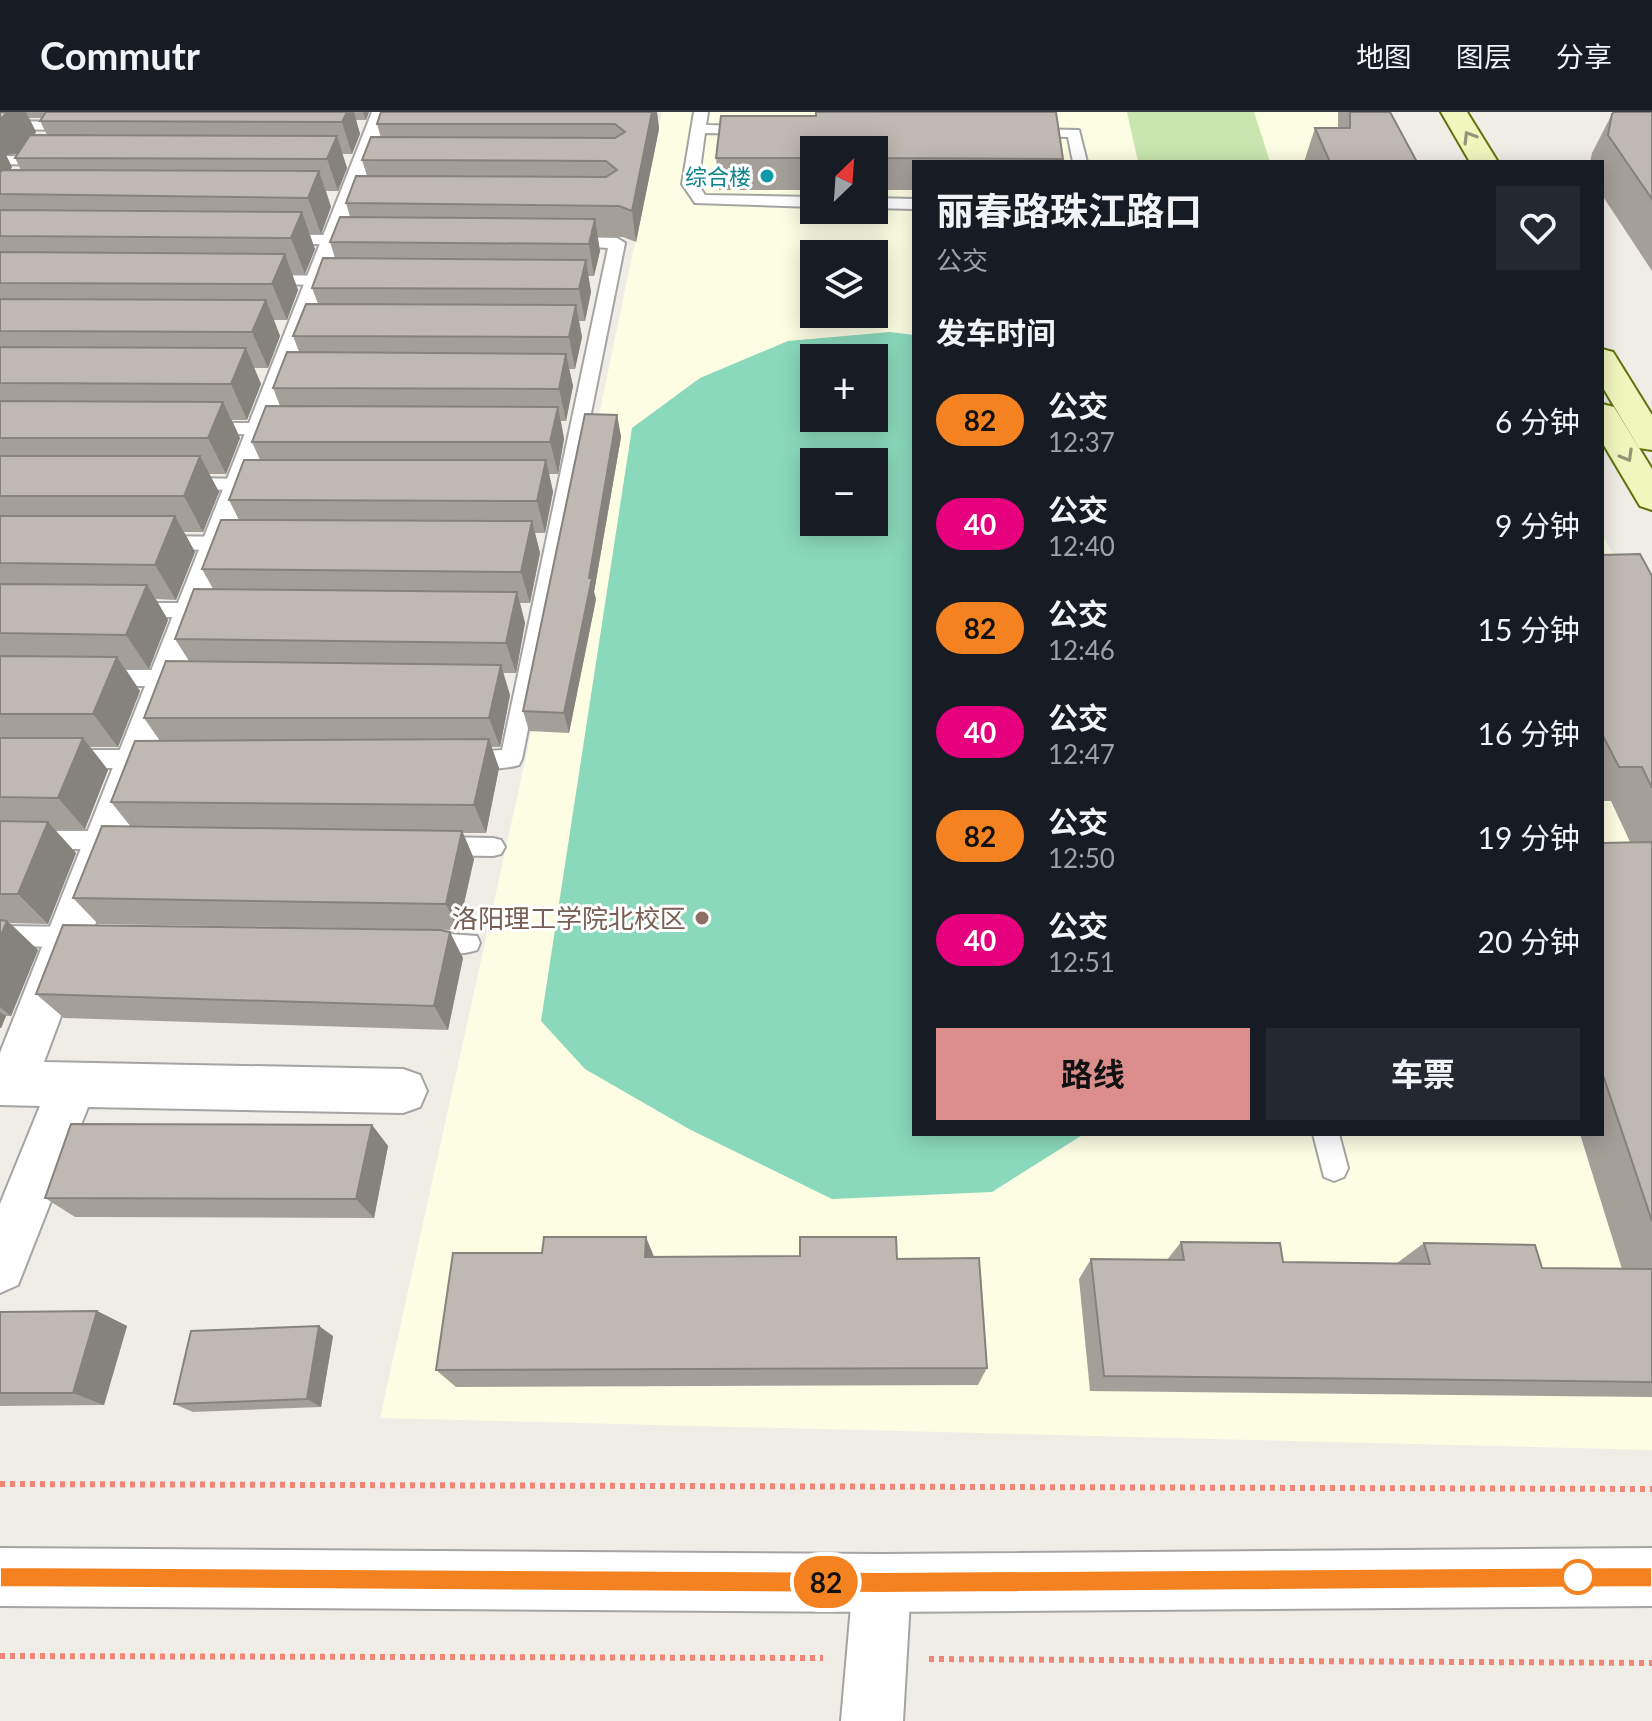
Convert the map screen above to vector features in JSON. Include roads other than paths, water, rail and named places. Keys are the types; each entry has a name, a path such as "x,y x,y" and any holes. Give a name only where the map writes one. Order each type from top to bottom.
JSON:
{"main road":[{"path":"1454,112 1483,160"},
{"path":"1604,362 1651,439"},
{"path":"1604,417 1652,498"}],"street":[{"path":"17,186 34,161 70,121"},
{"path":"367,159 352,240 336,281 302,327 284,376 279,429 84,937 6,1083 403,1091"},
{"path":"0,1267 73,1084"},
{"path":"0,1577 882,1583 1652,1577"},
{"path":"872,1721 882,1583"}],"lane":[{"path":"701,112 690,184 700,200 800,202"},
{"path":"0,125 70,121"},
{"path":"699,129 761,130"},
{"path":"1012,133 1074,133 1080,160"},
{"path":"0,160 65,161"},
{"path":"888,203 912,204"},
{"path":"260,240 352,240"},
{"path":"449,759 511,759 519,684 560,483 601,284 617,243 555,242"},
{"path":"244,280 336,281"},
{"path":"186,429 279,429"},
{"path":"166,484 258,485"},
{"path":"141,543 234,544"},
{"path":"104,609 209,610"},
{"path":"76,678 183,678"},
{"path":"45,759 152,759"},
{"path":"0,840 121,840"},
{"path":"415,845 493,847"},
{"path":"0,936 84,937"},
{"path":"404,942 468,943"},
{"path":"1326,1136 1334,1168"}],"place":[{"name":"综合楼","path":"767,176"},
{"name":"洛阳理工学院北校区","path":"702,918"}]}
